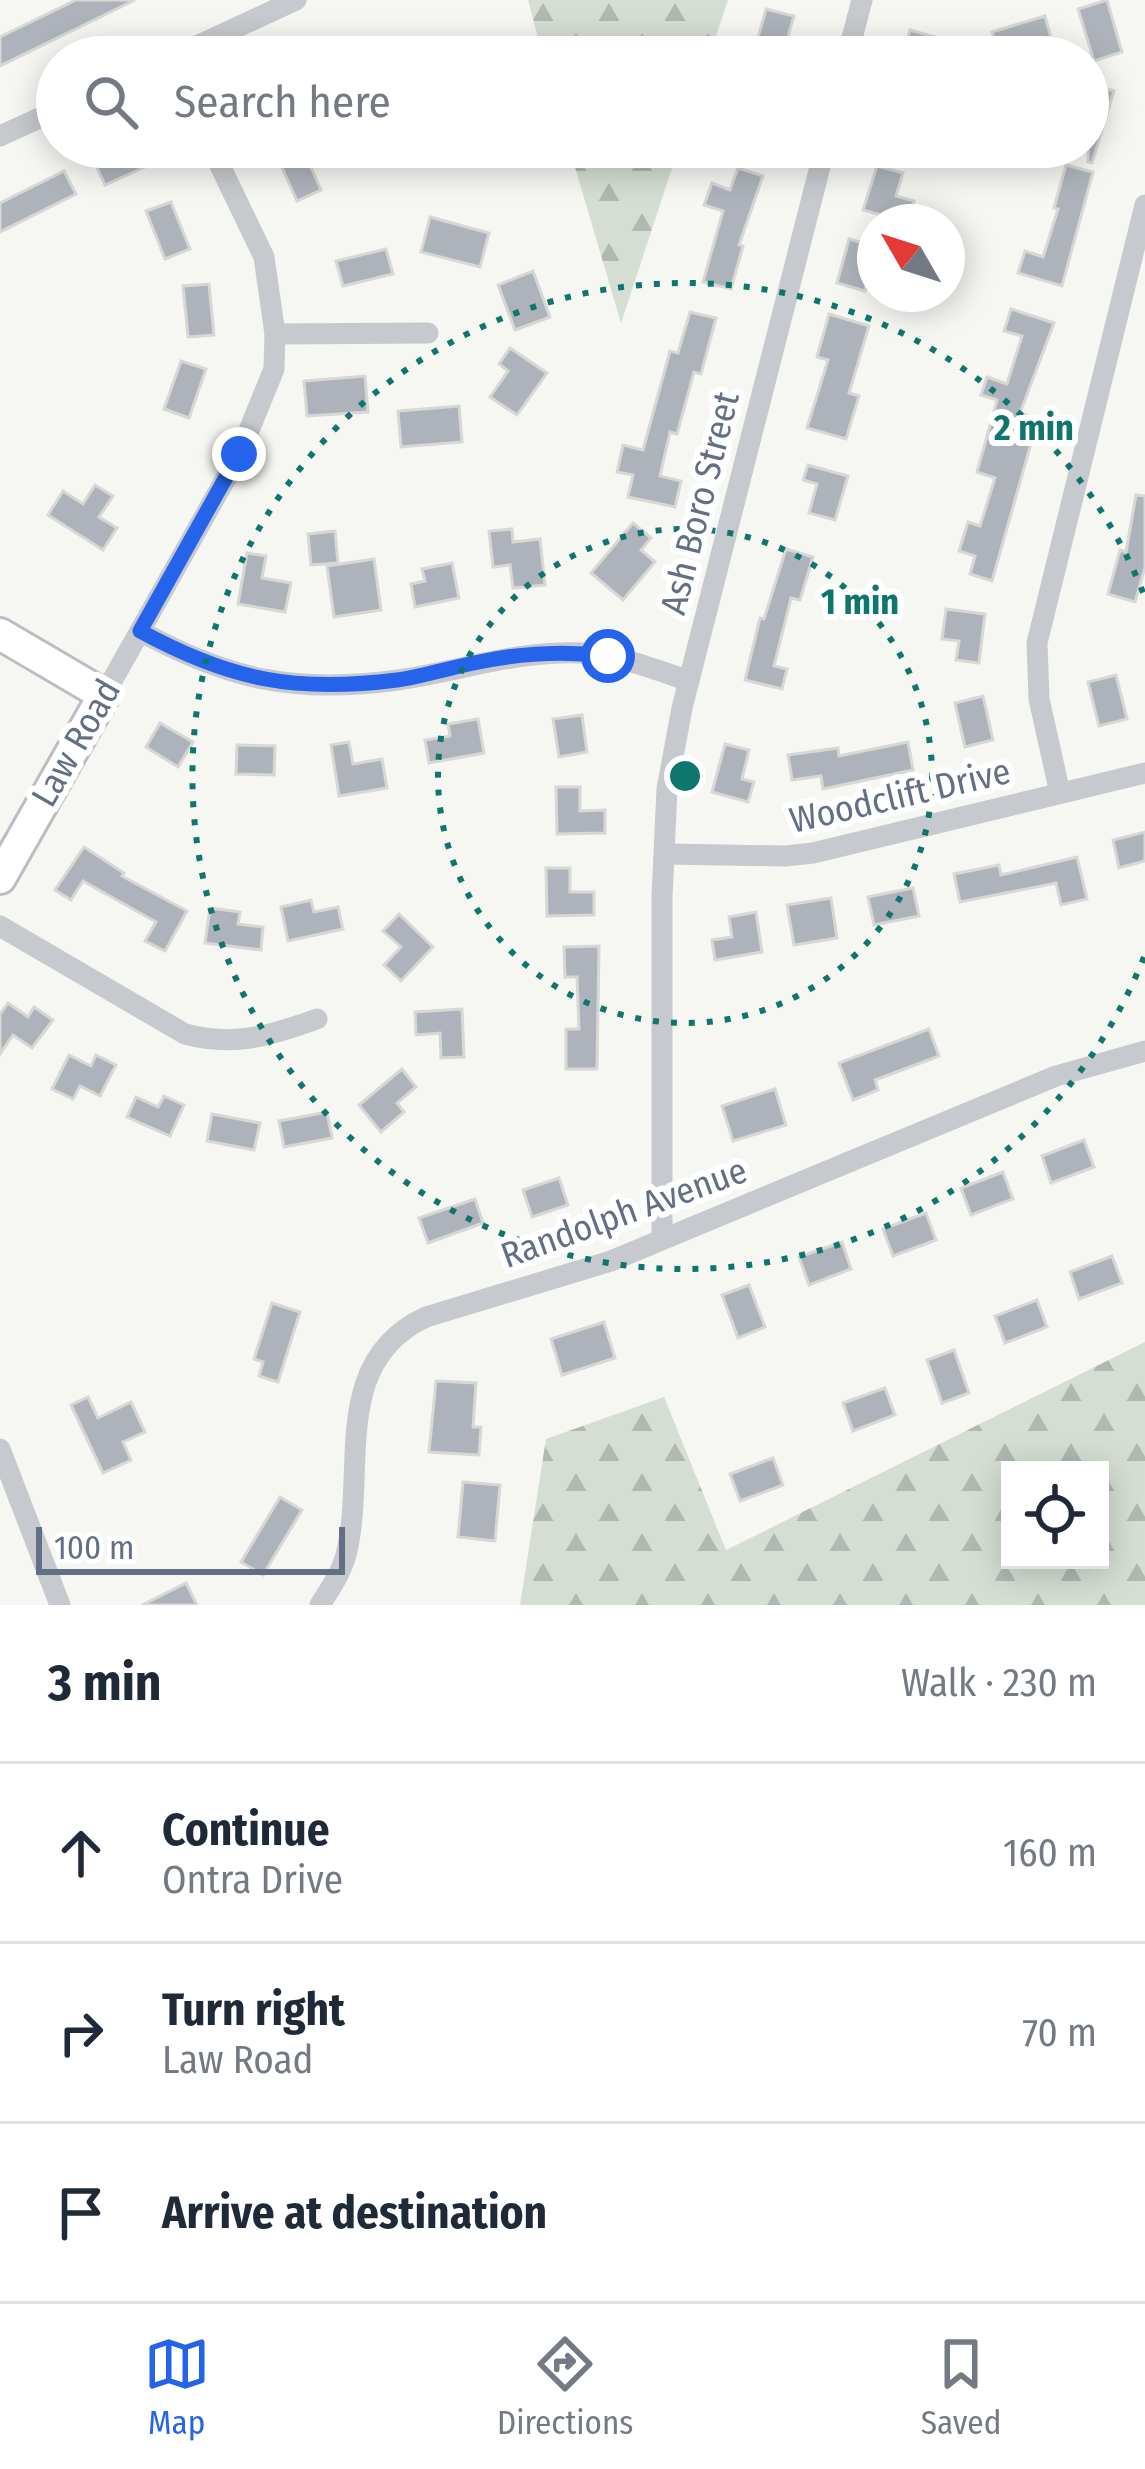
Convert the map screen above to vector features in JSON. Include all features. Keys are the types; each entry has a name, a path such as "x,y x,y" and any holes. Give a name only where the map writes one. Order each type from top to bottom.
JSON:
{"street":[{"path":"218,36 296,0"},
{"path":"853,36 862,0"},
{"path":"0,136 36,120"},
{"name":"Law Road","path":"0,878 245,442 274,368 275,334 264,257 221,168"},
{"name":"Ash Boro Street","path":"662,1239 662,896 667,789 689,681 820,168"},
{"path":"1060,793 1040,699 1037,643 1145,205"},
{"path":"275,334 428,333"},
{"path":"140,631 229,673 284,683 399,680 484,660 579,652 635,662 689,681"},
{"path":"0,634 104,695"},
{"name":"Woodclift Drive","path":"666,854 812,853 1145,773"},
{"path":"0,926 185,1034 240,1042 317,1019"},
{"name":"Randolph Avenue","path":"320,1605 346,1554 363,1388 391,1340 426,1317 611,1262 1056,1076 1145,1051"},
{"path":"0,1449 59,1605"}],"green space":[{"path":"528,0 728,0 716,36 537,36"},
{"path":"575,168 672,168 621,323"},
{"path":"1145,1342 1145,1605 520,1605 546,1439 664,1397 726,1550"}],"building":[{"path":"76,0 135,0 61,36 36,36 36,48 0,66 0,37"},
{"path":"1107,0 1122,52 1109,56 1109,36 1086,36 1078,9"},
{"path":"766,9 794,16 788,36 758,36"},
{"path":"1045,16 1051,36 993,36 992,32"},
{"path":"97,168 142,168 105,185"},
{"path":"282,168 311,168 321,190 297,201"},
{"path":"738,168 763,176 739,245 743,246 731,289 703,282 723,211 704,205 712,183 730,190"},
{"path":"876,168 903,173 896,196 914,201 865,204"},
{"path":"1065,168 1093,172 1062,286 1018,273 1025,251 1043,257 1058,209 1054,208"},
{"path":"64,171 76,194 0,232 0,203"},
{"path":"171,202 190,249 165,259 146,211"},
{"path":"430,217 489,233 480,267 421,252"},
{"path":"849,239 857,241 857,289 837,283"},
{"path":"386,249 393,274 343,286 336,261"},
{"path":"533,271 550,317 515,330 498,285"},
{"path":"209,284 214,335 188,337 183,286"},
{"path":"1011,309 1054,323 1020,413 1038,419 992,581 970,574 975,556 959,551 968,522 980,526 995,478 977,472 997,400 981,395 987,377 1007,384 1022,336 1004,331"},
{"path":"690,312 716,318 701,374 694,372 677,434 670,432 660,476 681,481 675,507 628,497 633,475 617,472 623,445 643,450 670,351 678,353"},
{"path":"829,314 869,326 849,393 859,396 846,439 807,428 828,360 817,357"},
{"path":"510,348 547,373 517,415 490,397 508,371 499,364"},
{"path":"181,361 206,369 189,418 164,409"},
{"path":"365,376 368,412 307,416 304,381"},
{"path":"459,406 462,442 401,447 398,411"},
{"path":"808,465 848,476 835,520 809,513 817,484 803,480"},
{"path":"95,485 113,496 99,517 117,528 103,550 48,515 63,491 83,504"},
{"path":"1136,495 1145,496 1145,567 1135,602 1108,594 1120,550 1126,552"},
{"path":"633,523 651,538 641,550 655,562 623,600 591,573"},
{"path":"512,529 513,542 540,539 545,585 513,588 510,565 493,567 489,531"},
{"path":"335,531 338,563 311,565 308,534"},
{"path":"786,549 813,557 800,600 791,598 774,666 787,669 782,689 745,680 760,618 764,619"},
{"path":"247,553 266,556 262,578 291,583 285,612 238,604"},
{"path":"374,559 381,610 334,617 327,566"},
{"path":"452,563 459,598 415,607 411,584 425,581 422,569"},
{"path":"946,609 985,614 979,663 956,660 959,641 942,639"},
{"path":"1116,675 1127,719 1099,726 1088,682"},
{"path":"983,696 993,740 965,747 955,703"},
{"path":"582,715 587,752 559,757 553,719"},
{"path":"478,719 484,753 429,763 425,740 450,736 448,724"},
{"path":"160,723 193,742 178,767 146,747"},
{"path":"349,742 353,764 382,759 387,788 339,796 331,745"},
{"path":"908,742 913,770 823,789 821,776 792,780 788,755 838,748 839,756"},
{"path":"725,744 749,750 742,779 754,782 748,802 712,792"},
{"path":"237,745 275,746 274,775 236,774"},
{"path":"556,787 580,787 580,811 605,810 605,833 557,834"},
{"path":"1145,832 1145,861 1119,868 1113,840"},
{"path":"84,847 122,876 187,911 165,951 145,941 156,922 83,881 71,900 55,890"},
{"path":"1077,857 1087,899 1061,905 1056,883 960,902 954,874 999,865 1001,875"},
{"path":"546,868 570,868 570,892 594,892 594,915 547,916"},
{"path":"913,888 919,916 874,925 868,897"},
{"path":"831,898 837,938 794,945 787,905"},
{"path":"311,900 314,912 338,907 343,929 288,941 281,907"},
{"path":"210,908 240,912 238,924 263,927 261,950 205,943"},
{"path":"756,912 762,952 715,960 712,940 732,937 729,917"},
{"path":"399,914 433,947 401,981 384,965 401,947 383,931"},
{"path":"599,946 597,1069 566,1069 566,1029 579,1029 577,977 565,977 564,947"},
{"path":"8,1003 28,1017 34,1007 53,1020 32,1048 13,1035 0,1054 0,1014"},
{"path":"462,1009 464,1057 441,1058 440,1033 416,1035 415,1012"},
{"path":"929,1029 939,1056 875,1080 878,1090 853,1100 839,1063"},
{"path":"69,1055 91,1066 96,1055 116,1065 100,1096 80,1086 73,1099 52,1089"},
{"path":"402,1069 416,1087 397,1103 404,1112 381,1132 359,1105"},
{"path":"775,1089 786,1125 733,1141 722,1106"},
{"path":"164,1096 184,1105 170,1136 127,1117 136,1097 158,1107"},
{"path":"327,1112 332,1138 284,1147 279,1121"},
{"path":"212,1114 260,1123 254,1150 207,1141"},
{"path":"1084,1140 1094,1167 1051,1183 1042,1156"},
{"path":"1003,1172 1013,1199 971,1215 961,1188"},
{"path":"559,1178 568,1205 532,1217 523,1190"},
{"path":"475,1199 483,1223 428,1243 419,1218"},
{"path":"926,1213 936,1240 893,1256 883,1229"},
{"path":"842,1242 851,1269 809,1285 799,1257"},
{"path":"1112,1256 1122,1283 1079,1299 1070,1272"},
{"path":"749,1285 765,1327 738,1338 722,1295"},
{"path":"1037,1300 1047,1327 1005,1343 995,1316"},
{"path":"272,1303 300,1312 278,1382 259,1376 263,1362 254,1359"},
{"path":"604,1322 615,1358 562,1375 551,1339"},
{"path":"954,1350 969,1393 942,1403 927,1360"},
{"path":"436,1381 476,1383 473,1427 481,1427 479,1455 429,1452"},
{"path":"885,1388 895,1415 853,1431 843,1403"},
{"path":"88,1397 98,1418 131,1402 145,1432 123,1442 131,1460 103,1473 71,1405"},
{"path":"773,1458 783,1485 740,1501 730,1474"},
{"path":"463,1482 500,1485 495,1541 458,1537"},
{"path":"280,1497 302,1510 263,1575 241,1562"},
{"path":"186,1583 197,1605 142,1605"}],"route":[{"path":"239,454 140,631 229,673 298,685 399,680 484,660 540,654 608,656"}]}
